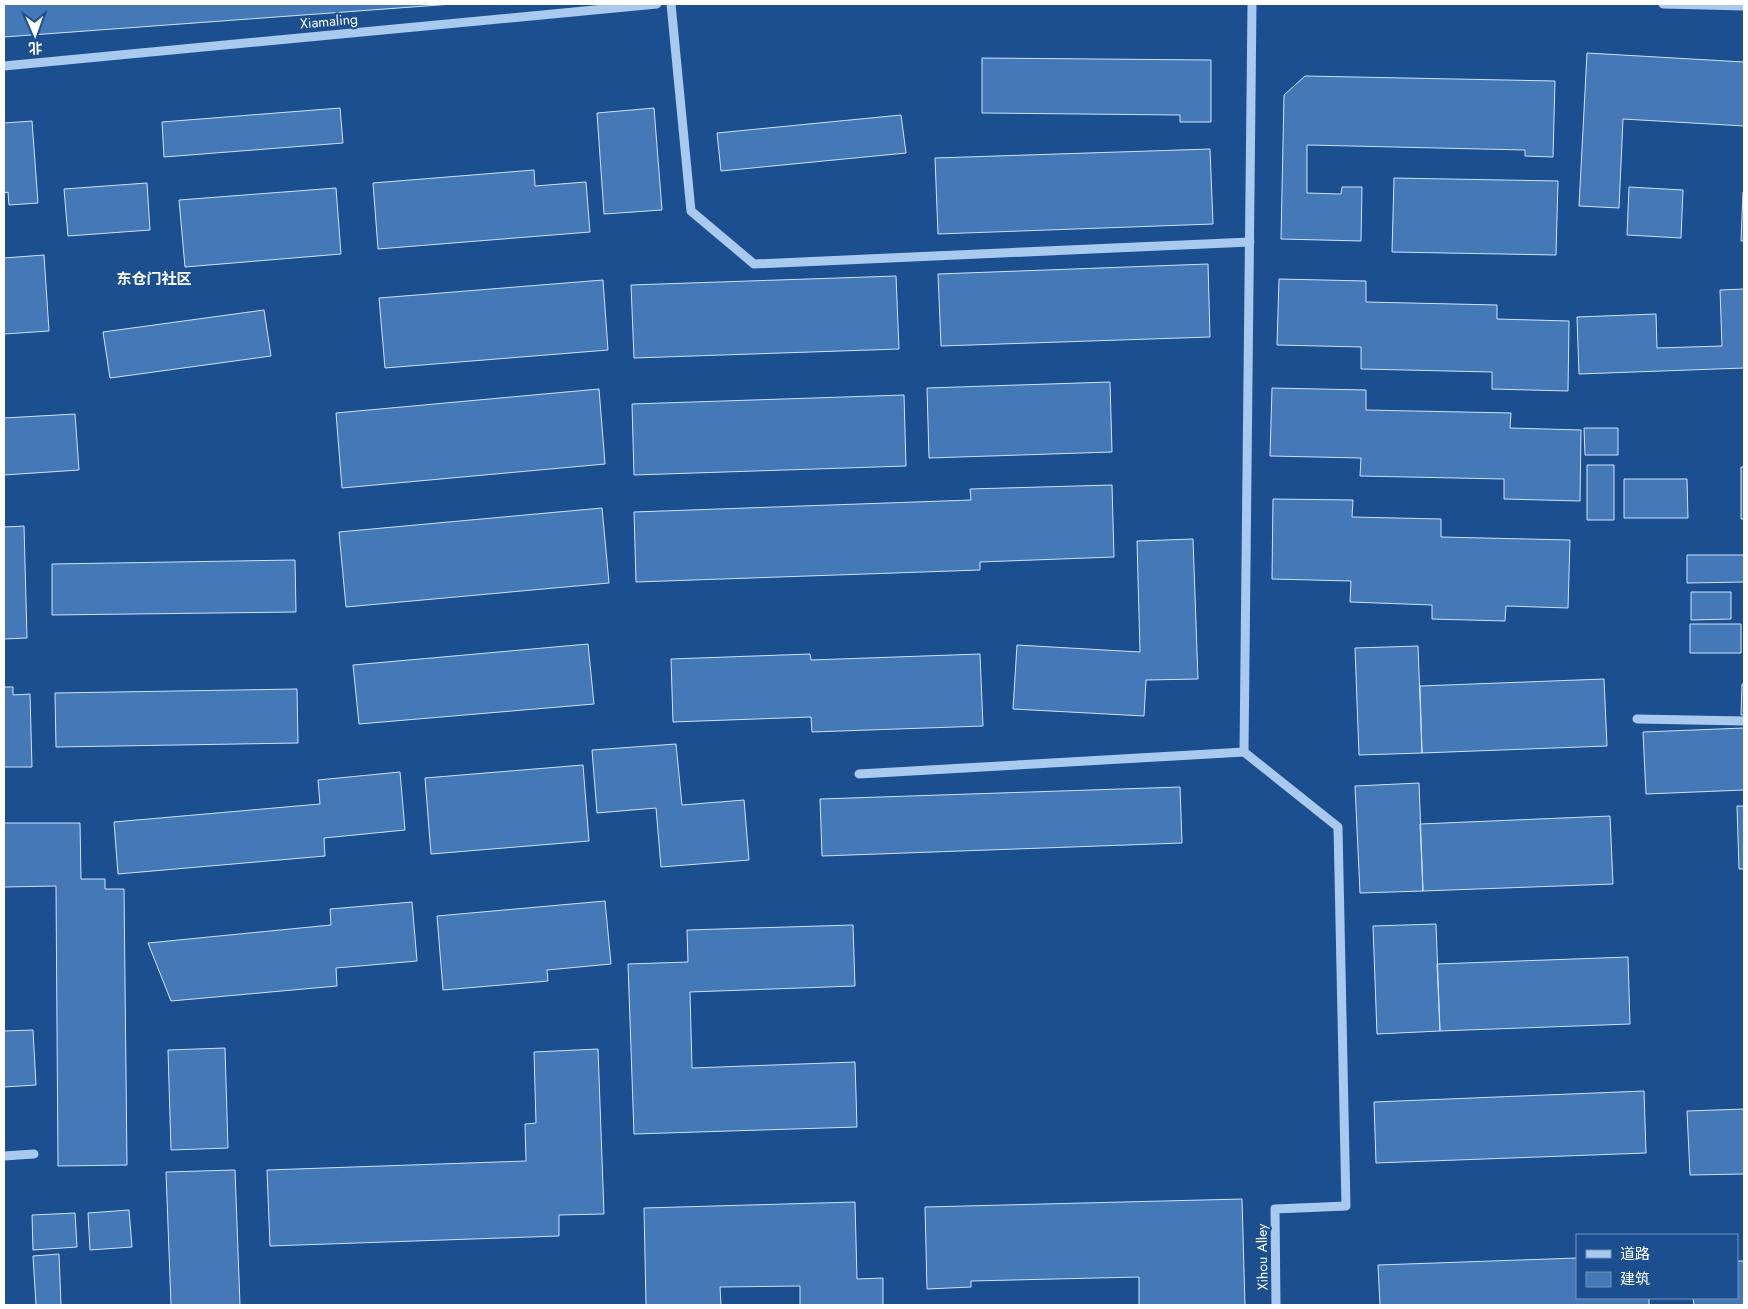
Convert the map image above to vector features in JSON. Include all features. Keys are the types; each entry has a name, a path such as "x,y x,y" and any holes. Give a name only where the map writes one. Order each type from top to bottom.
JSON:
{"street":[{"name":"Xiamaling","path":"4,66 657,4"},
{"path":"671,4 691,212 754,264 1250,242"},
{"path":"859,774 1244,752 1252,4"},
{"path":"1663,4 1744,6"},
{"path":"1637,719 1744,721"},
{"name":"Xihou Alley","path":"1244,752 1338,828 1346,1206 1275,1209 1276,1305"},
{"path":"4,1156 34,1154"}],"building":[{"path":"4,4 453,4 4,37"},
{"path":"1587,53 1744,62 1744,126 1623,119 1619,208 1579,206"},
{"path":"982,58 1211,60 1211,122 1180,122 1180,115 982,113"},
{"path":"1305,76 1555,81 1553,157 1525,156 1525,150 1307,145 1307,193 1341,194 1342,187 1362,187 1361,241 1281,239 1284,95"},
{"path":"340,108 343,143 164,157 162,122"},
{"path":"654,108 662,210 604,214 597,113"},
{"path":"901,115 906,153 721,171 717,133"},
{"path":"32,121 38,203 9,205 8,192 4,193 4,123"},
{"path":"1210,149 1213,224 938,234 935,158"},
{"path":"534,170 535,186 586,182 590,232 378,249 373,183"},
{"path":"1394,178 1558,181 1556,255 1392,252"},
{"path":"147,183 150,230 68,236 64,189"},
{"path":"1629,187 1683,190 1681,238 1627,235"},
{"path":"336,188 341,254 185,267 179,200"},
{"path":"1743,192 1744,241 1741,241"},
{"path":"44,255 49,331 4,334 4,258"},
{"path":"1208,264 1210,337 941,346 938,274"},
{"path":"896,276 899,349 634,358 631,285"},
{"path":"1279,279 1366,281 1366,302 1497,305 1497,319 1569,321 1568,391 1492,389 1492,372 1361,369 1361,347 1277,345"},
{"path":"603,280 608,350 385,368 379,298"},
{"path":"1744,289 1744,368 1579,374 1577,317 1656,314 1657,348 1722,346 1720,290"},
{"path":"264,310 271,356 110,378 103,332"},
{"path":"1110,382 1112,452 929,458 927,388"},
{"path":"1272,388 1366,390 1366,410 1511,413 1510,428 1581,430 1580,501 1504,499 1504,479 1360,476 1361,458 1270,456"},
{"path":"599,389 605,464 342,488 336,413"},
{"path":"904,395 906,466 634,475 632,404"},
{"path":"75,414 79,470 4,475 4,418"},
{"path":"1584,428 1618,428 1618,455 1585,455"},
{"path":"1587,465 1614,465 1614,520 1587,520"},
{"path":"1741,467 1744,467 1744,519 1741,519"},
{"path":"1624,479 1687,479 1688,518 1624,518"},
{"path":"1112,485 1114,557 980,562 980,570 636,582 634,512 971,500 970,489"},
{"path":"1273,499 1353,500 1352,517 1441,519 1441,537 1570,540 1568,608 1506,606 1505,621 1432,619 1432,605 1350,602 1351,581 1272,579"},
{"path":"602,508 609,583 346,607 339,532"},
{"path":"24,526 27,638 4,639 4,527"},
{"path":"1193,539 1198,679 1146,680 1144,716 1013,709 1017,645 1140,652 1137,541"},
{"path":"1687,555 1744,555 1744,582 1687,583"},
{"path":"295,560 296,612 52,615 52,564"},
{"path":"1691,592 1731,592 1731,619 1691,620"},
{"path":"1690,624 1741,624 1741,653 1690,653"},
{"path":"588,644 594,704 359,724 353,665"},
{"path":"1418,646 1422,753 1359,755 1355,648"},
{"path":"810,654 811,660 980,654 983,726 812,732 811,717 673,722 671,659"},
{"path":"1604,679 1607,746 1422,753 1420,686"},
{"path":"1742,684 1744,684 1744,715 1741,715"},
{"path":"4,687 13,687 13,695 30,694 32,767 4,767"},
{"path":"297,689 298,743 56,747 55,693"},
{"path":"1744,728 1744,790 1646,794 1643,732"},
{"path":"676,744 682,805 744,800 749,860 661,867 656,808 597,813 592,750"},
{"path":"583,765 589,841 431,854 425,778"},
{"path":"400,772 405,830 324,838 325,856 118,874 114,822 320,804 318,780"},
{"path":"1419,783 1423,891 1360,893 1355,786"},
{"path":"1180,787 1182,843 822,856 820,799"},
{"path":"1737,806 1744,806 1744,869 1739,869"},
{"path":"1610,816 1613,884 1423,891 1420,824"},
{"path":"4,823 80,823 81,879 105,879 105,889 124,889 127,1165 58,1166 56,886 4,887"},
{"path":"605,901 611,964 547,970 548,981 443,990 437,916"},
{"path":"412,902 417,961 336,968 337,986 171,1001 148,943 331,925 330,909"},
{"path":"1436,924 1440,1031 1377,1034 1373,926"},
{"path":"853,925 855,986 690,992 692,1068 855,1062 857,1127 634,1134 628,964 688,962 687,930"},
{"path":"1628,957 1630,1024 1440,1031 1437,964"},
{"path":"33,1030 36,1085 4,1087 4,1031"},
{"path":"225,1048 228,1148 171,1150 168,1050"},
{"path":"598,1049 604,1214 559,1215 559,1236 270,1246 267,1170 526,1161 525,1124 536,1123 534,1052"},
{"path":"1644,1091 1646,1153 1376,1163 1374,1102"},
{"path":"1744,1109 1744,1174 1690,1175 1687,1111"},
{"path":"235,1170 240,1305 171,1305 166,1172"},
{"path":"1242,1199 1245,1305 1139,1305 1139,1277 971,1281 971,1287 927,1289 925,1207"},
{"path":"855,1202 857,1279 883,1278 883,1305 800,1305 800,1286 720,1287 721,1305 646,1305 644,1208"},
{"path":"129,1210 132,1247 90,1250 88,1213"},
{"path":"75,1213 77,1247 33,1250 32,1215"},
{"path":"59,1254 61,1305 36,1305 33,1256"},
{"path":"1576,1258 1576,1299 1649,1299 1649,1305 1380,1305 1378,1265"},
{"path":"1738,1261 1744,1261 1744,1305 1694,1305 1693,1299 1738,1299"}],"district":[{"name":"东仓门社区","path":"154,279"}]}
